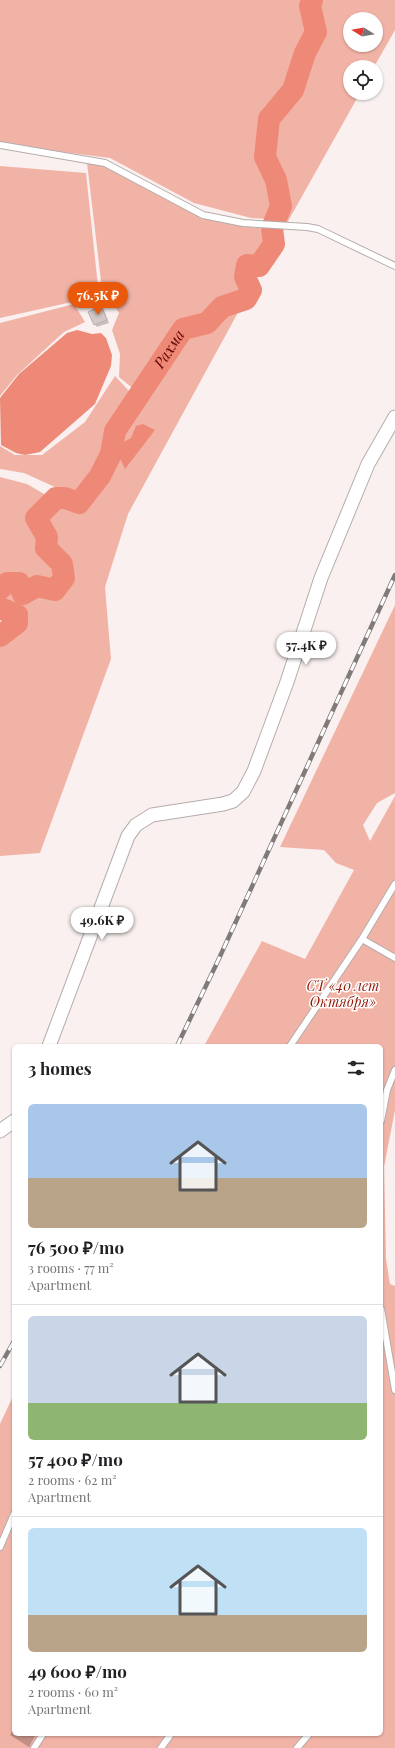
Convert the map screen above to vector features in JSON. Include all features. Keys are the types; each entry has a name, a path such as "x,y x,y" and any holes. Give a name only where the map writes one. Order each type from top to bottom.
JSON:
{"street":[{"path":"50,1044 128,836 136,825 152,815 223,804 233,801 243,792 254,772 288,682 324,571 368,464 395,417"},
{"path":"0,1131 12,1122"}],"lane":[{"path":"0,145 105,164 203,214 243,223 318,229 395,266"},
{"path":"291,1044 362,939 395,884"},
{"path":"362,939 395,958"},
{"path":"383,1111 387,1090 395,1070"},
{"path":"383,1321 395,1390"},
{"path":"0,1547 12,1519"},
{"path":"7,1530 12,1533"},
{"path":"34,1748 43,1736"},
{"path":"160,1748 169,1736"},
{"path":"297,1748 307,1736"}],"green space":[{"path":"0,0 309,0 307,4 312,32 305,46 290,88 265,117 262,158 273,184 276,205 271,219 251,218 194,203 110,158 0,144"},
{"path":"317,0 395,0 395,30 383,51 383,12 343,12 343,52 383,52 378,60 343,60 343,100 356,100 287,223 279,223 284,207 280,179 270,156 272,121 296,92 320,33 315,6"},
{"path":"87,163 106,166 199,216 241,226 268,229 269,243 257,261 245,262 241,276 245,290 240,297 219,305 205,321 180,327 136,391 119,377 120,354 112,330 119,313 112,301 102,289"},
{"path":"0,166 86,173 99,296 0,318"},
{"path":"74,304 85,322 64,332 17,375 0,396 0,323"},
{"path":"241,307 128,514 105,587 111,659 40,853 0,856 0,642 20,626 21,612 0,598 16,590 23,599 38,592 55,594 66,584 70,570 50,545 51,535 42,518 61,503 81,508 114,458 121,433 186,334 207,329 224,311"},
{"path":"115,376 129,391 105,444 96,470 77,493 57,488 24,473 0,469 0,446 15,455 42,455 85,422"},
{"path":"0,477 27,484 49,497 32,520 41,539 43,551 59,572 51,583 37,581 28,587 21,577 7,578 0,584"},
{"name":"СТ «40 лет Октября»","path":"395,605 395,793 377,803 363,825 370,841 395,796 395,1110 384,1167 386,1259 390,1284 395,1286 395,1748 0,1748 0,1424 12,1398 12,1736 383,1736 383,1044 205,1044 262,941 305,959 354,870 336,863 324,850 280,847"}],"shaded area":[{"path":"77,330 92,334 101,333 106,338 112,355 111,366 95,404 40,452 25,455 16,453 1,445 0,398 19,374 67,333"},
{"path":"143,424 155,430 125,469 118,453 120,444 131,438 136,426"}],"building":[{"path":"101,306 107,320 94,325 88,312"}],"waterway":[{"name":"Рахма","path":"0,589 7,583 19,583 23,594 37,586 55,590 64,578 62,564 46,548 47,537 36,518 56,498 65,498 79,503 100,476 111,454 115,431 183,329 207,323 222,307 246,299 251,290 245,277 247,265 259,266 274,244 272,228 281,206 276,180 265,157 269,119 293,90 305,53 316,32 310,6 312,0"},
{"name":"Рахма","path":"0,608 17,615 17,623 0,636"}],"railway":[{"path":"178,1044 216,965 395,575"},
{"path":"0,1366 12,1345"}]}
